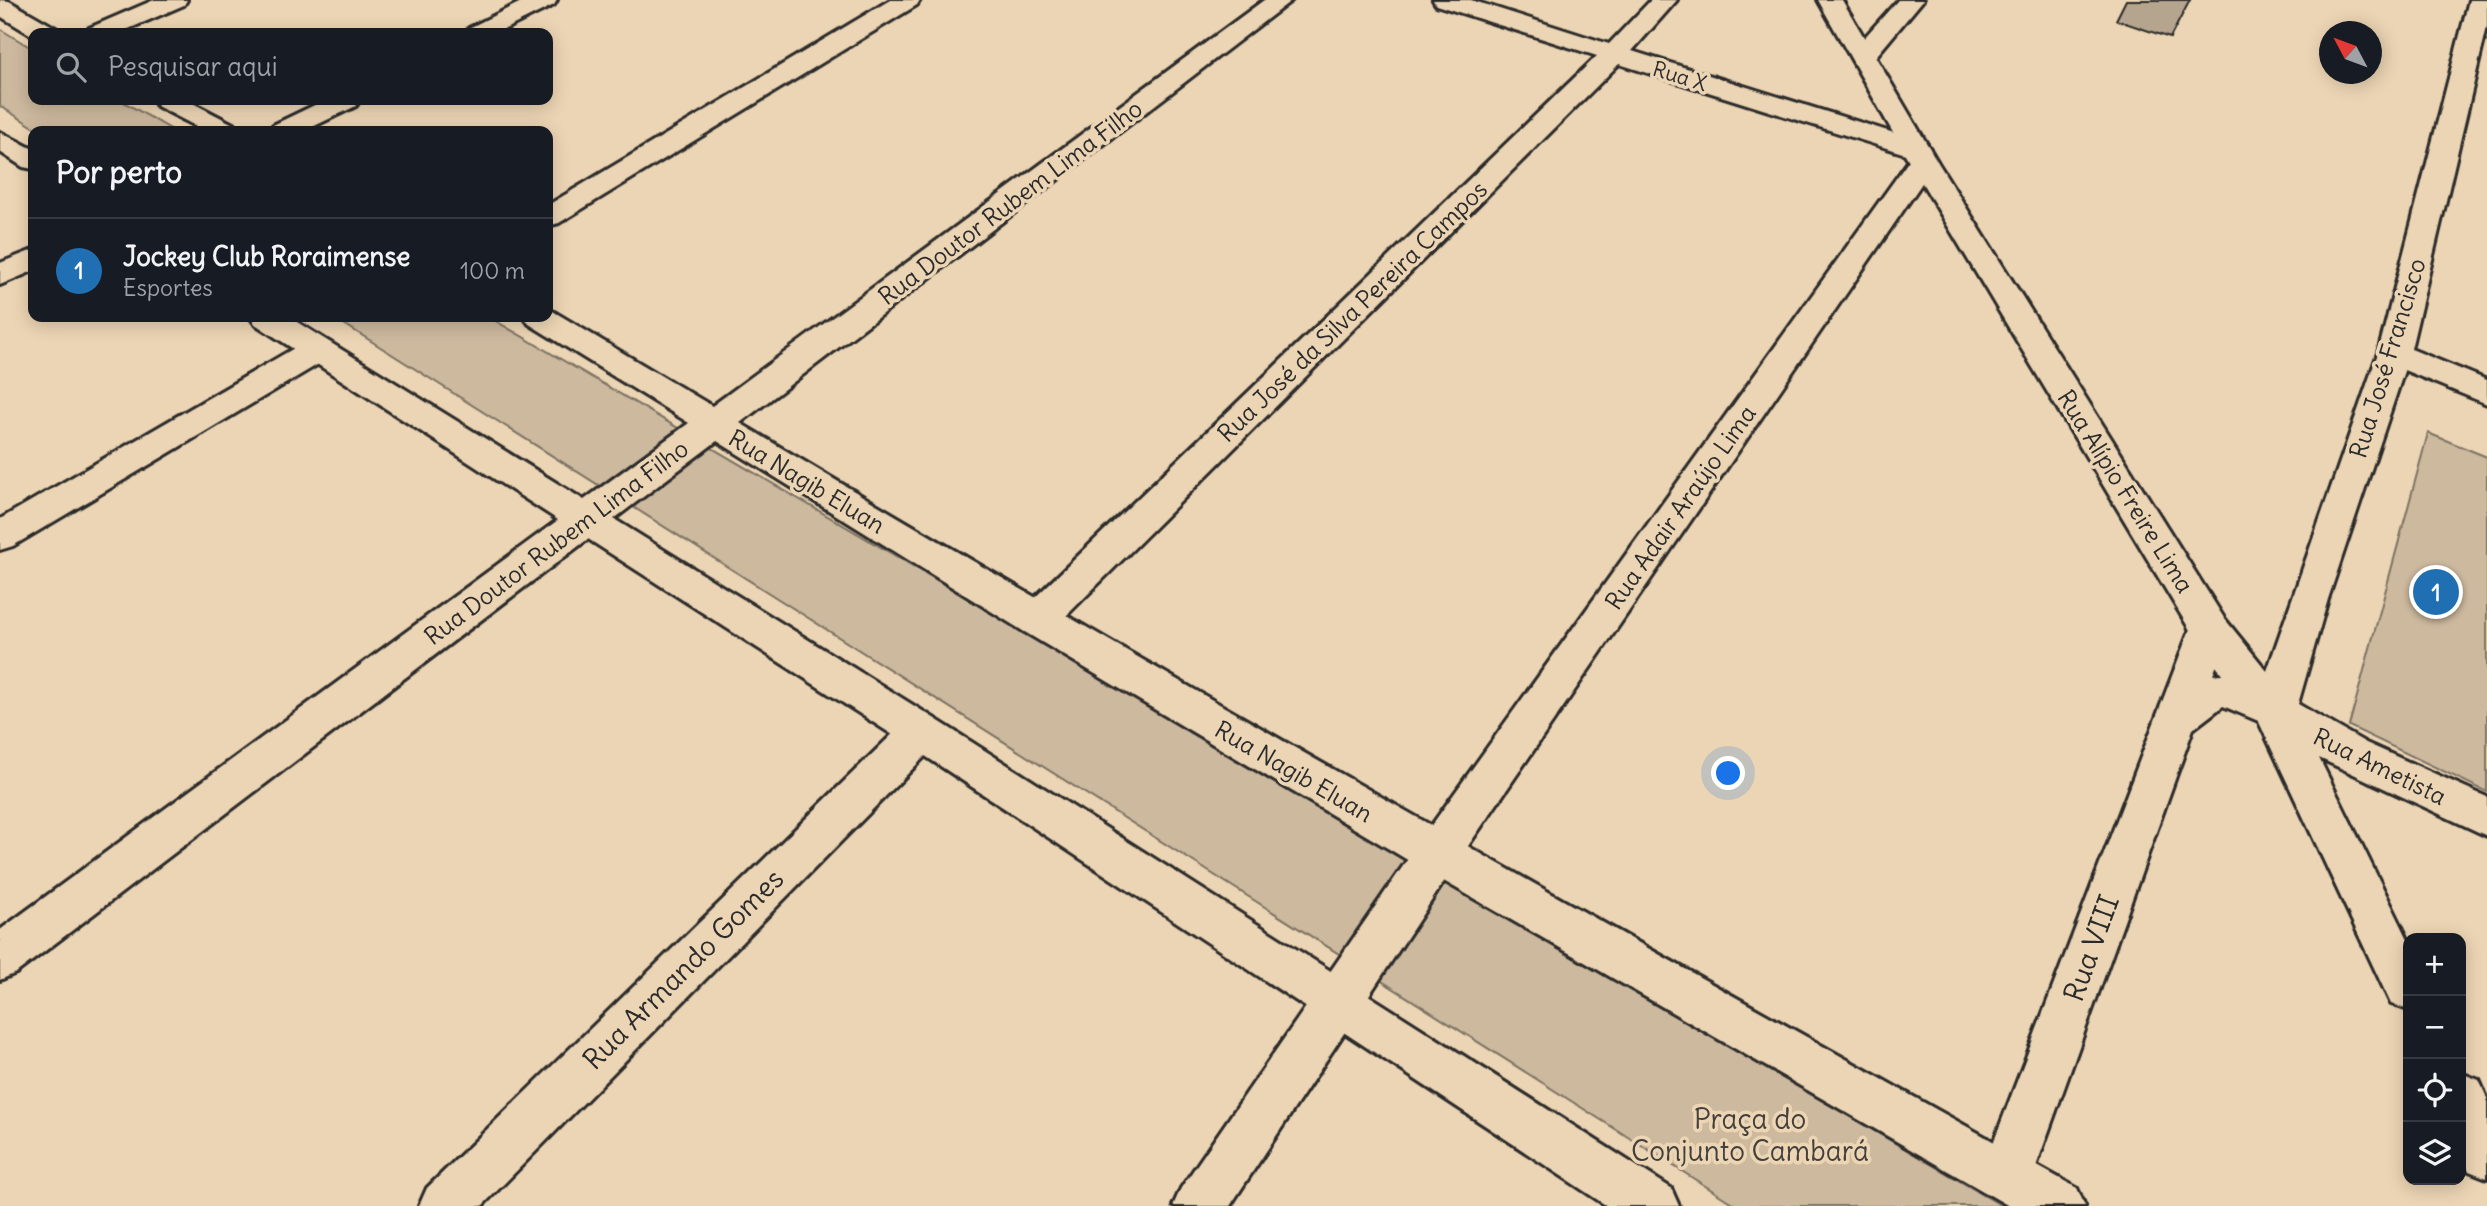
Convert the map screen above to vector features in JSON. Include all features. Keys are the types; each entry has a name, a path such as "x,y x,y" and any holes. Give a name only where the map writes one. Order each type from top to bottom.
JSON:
{"street":[{"path":"110,28 175,0"},
{"path":"488,28 545,0"},
{"path":"553,214 908,0"},
{"name":"Rua Doutor Rubem Lima Filho","path":"0,958 1280,0"},
{"name":"Rua X","path":"1445,0 1920,155"},
{"name":"Rua José da Silva Pereira Campos","path":"1037,620 1613,55 1665,0"},
{"name":"Rua Alípio Freire Lima","path":"1830,0 1864,54 1920,155 2210,629 2275,711 2403,979"},
{"path":"1864,54 1911,0"},
{"name":"Rua José Francisco","path":"2275,711 2309,599 2394,353 2481,0"},
{"path":"0,6 38,28"},
{"path":"176,105 216,126"},
{"path":"293,126 335,105"},
{"path":"0,140 28,158"},
{"name":"Rua Adair Araújo Lima","path":"1199,1206 1437,854 1920,155"},
{"path":"0,275 28,261"},
{"path":"273,322 315,351 587,519 922,732 1336,1003 1653,1206"},
{"name":"Rua Nagib Eluan","path":"548,322 1037,620 1437,854 2059,1206"},
{"path":"0,537 315,351"},
{"path":"2394,353 2487,393"},
{"name":"Rua VIII","path":"2007,1175 2210,629"},
{"name":"Rua VIII","path":"2176,720 2206,693 2218,688 2236,690 2275,711"},
{"name":"Rua Ametista","path":"2275,711 2351,756 2487,817"},
{"name":"Rua Armando Gomes","path":"445,1206 922,732"},
{"path":"2466,1109 2487,1153"}],"green space":[{"path":"0,29 28,46 28,105 129,105 165,126 32,126 0,106"},
{"name":"Praça do Conjunto Cambará","path":"341,322 498,322 2002,1206 1737,1206"},
{"path":"2428,433 2487,457 2487,792 2349,726"}],"building":[{"path":"2126,0 2190,0 2170,38 2116,20"}],"place":[{"name":"Jockey Club Roraimense","path":"2436,592"}]}
